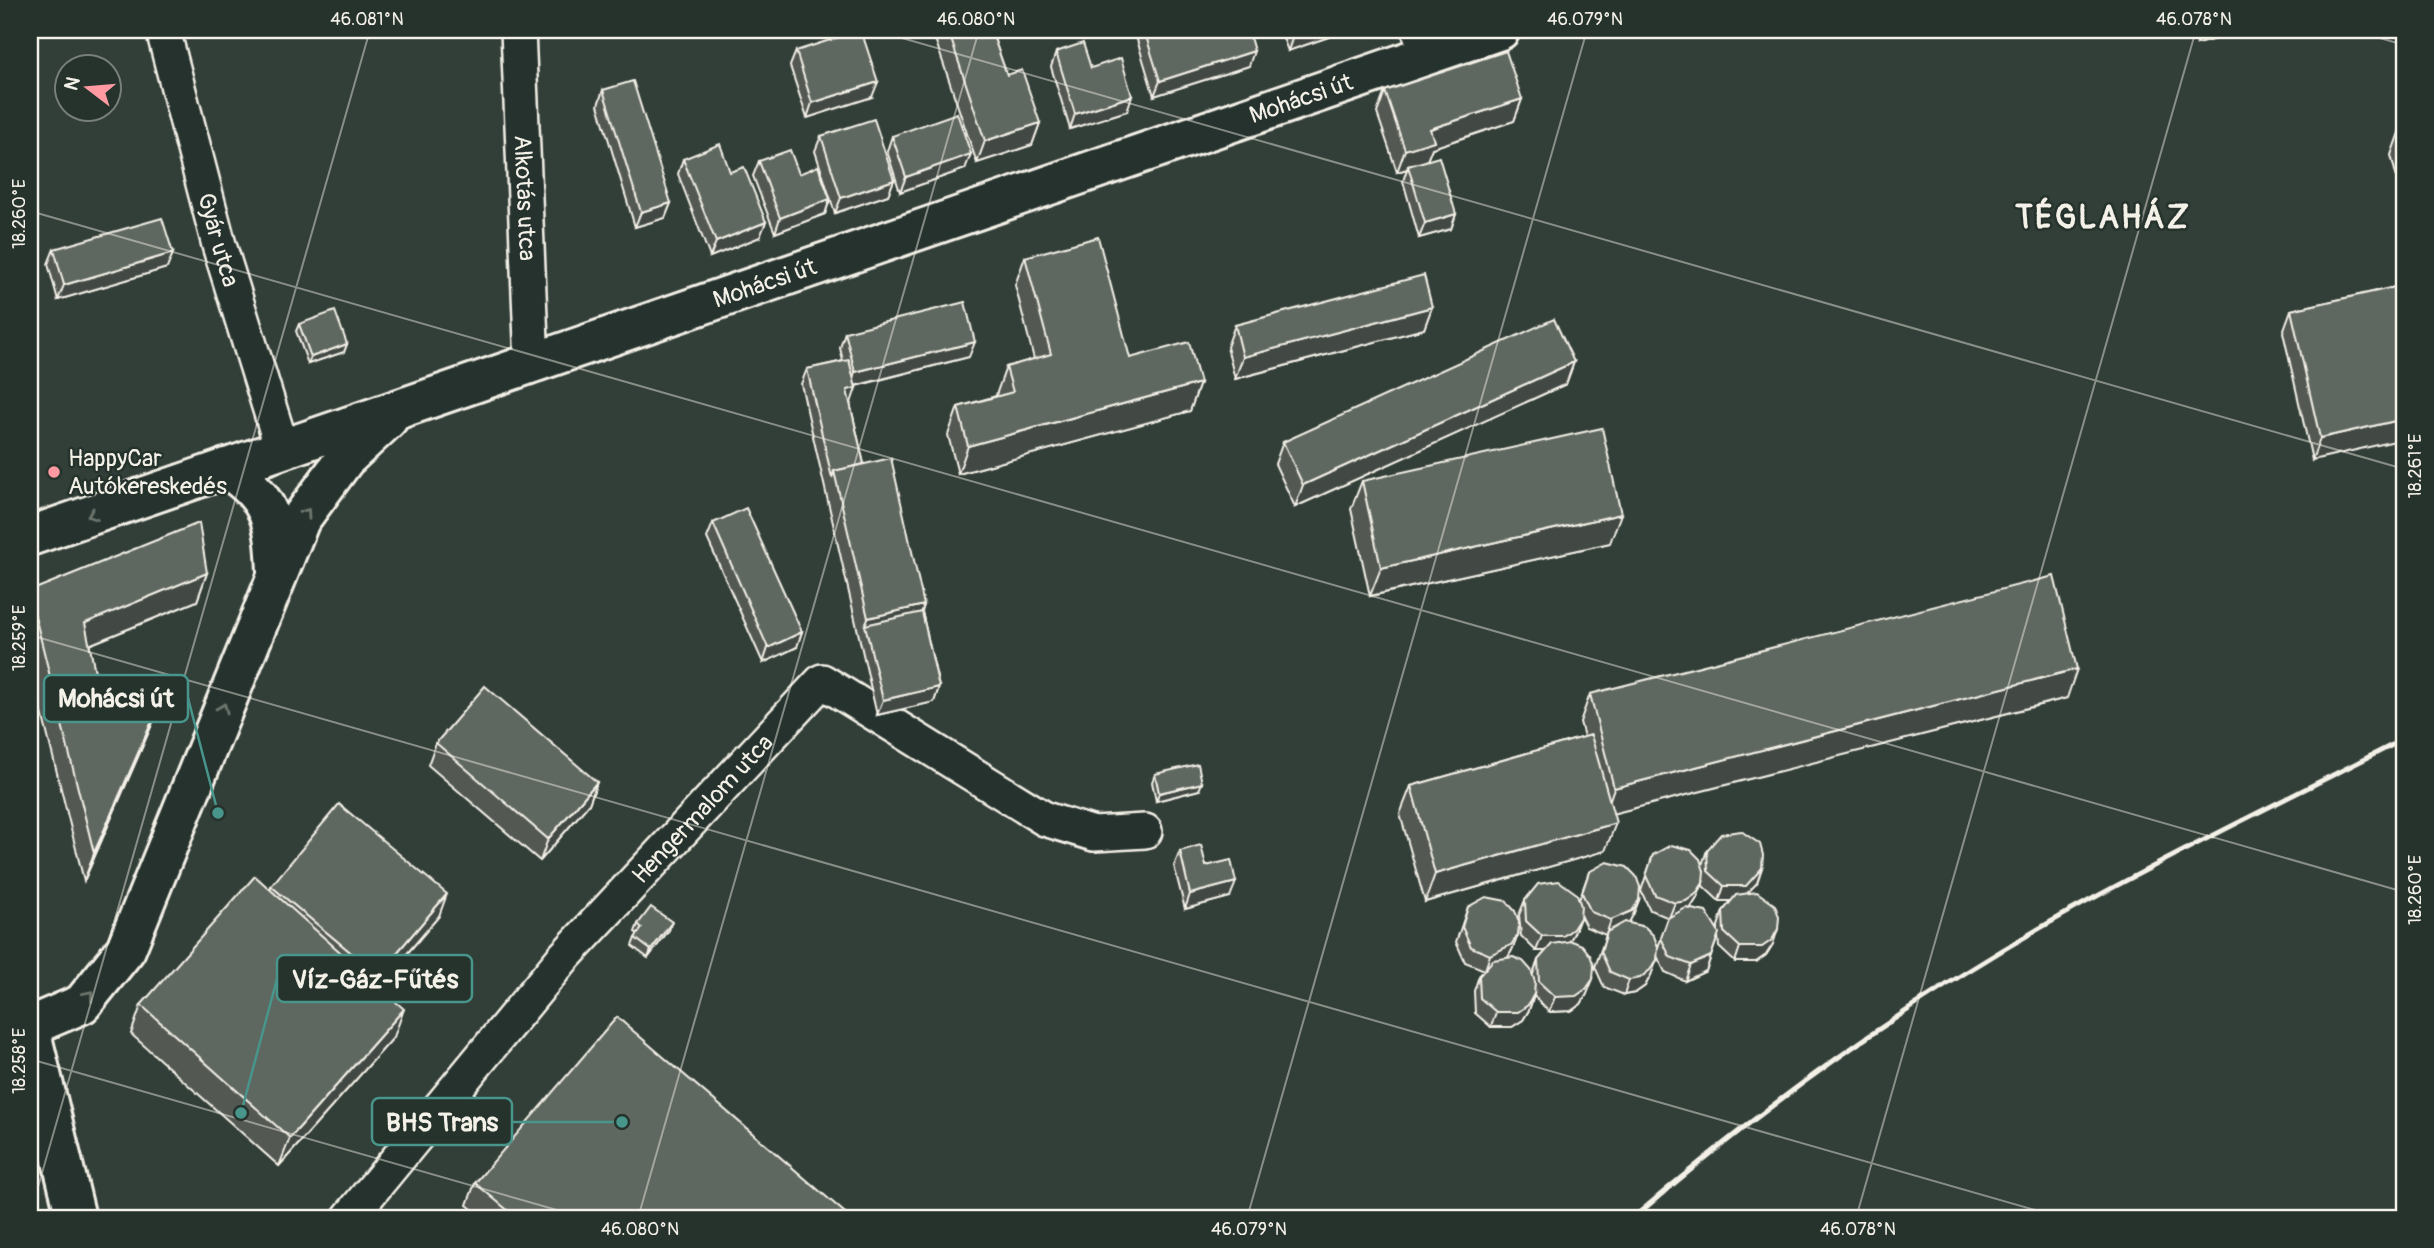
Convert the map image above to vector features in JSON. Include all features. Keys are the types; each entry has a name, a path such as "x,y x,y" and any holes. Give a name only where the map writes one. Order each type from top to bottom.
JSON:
{"main road":[{"name":"Mohácsi út","path":"30,536 532,365 1424,43 1500,30"},
{"path":"76,1218 30,1028 82,1004 126,949 300,520 345,459 394,413"},
{"path":"226,468 249,483 266,506 275,529 277,574"}],"street":[{"name":"Gyár utca","path":"163,30 219,245 282,448"},
{"name":"Alkotás utca","path":"518,30 532,365"},
{"name":"Hengermalom utca","path":"349,1218 563,958 822,681 1045,819 1094,834 1145,831"}],"building":[{"path":"861,30 878,82 812,103 796,51"},
{"path":"948,30 991,30 1007,75 1022,70 1040,123 985,141"},
{"path":"1144,30 1248,30 1254,51 1160,81"},
{"path":"1291,30 1312,30 1293,36"},
{"path":"1083,43 1091,68 1121,58 1132,96 1075,114 1056,52"},
{"path":"1506,51 1522,99 1430,129 1434,141 1405,150 1385,91"},
{"path":"633,81 671,203 641,212 603,90"},
{"path":"957,113 971,154 906,177 892,136"},
{"path":"874,119 894,180 841,198 821,136"},
{"path":"720,144 730,172 744,167 766,222 716,242 683,159"},
{"path":"790,150 799,174 818,166 830,199 780,218 759,161"},
{"path":"1439,157 1456,214 1425,223 1408,166"},
{"path":"162,218 173,253 64,285 54,249"},
{"path":"1098,237 1130,358 1189,342 1200,383 968,446 958,407 1013,392 1006,367 1051,354 1025,257"},
{"path":"1424,275 1432,307 1243,357 1235,325"},
{"path":"2400,286 2404,307 2404,419 2320,438 2291,310"},
{"path":"965,302 975,342 855,372 845,332"},
{"path":"335,311 347,344 311,357 299,324"},
{"path":"1554,319 1574,362 1303,485 1283,442"},
{"path":"849,360 856,388 847,390 864,464 834,471 832,478 807,369"},
{"path":"1602,428 1621,514 1381,568 1362,481"},
{"path":"891,458 924,605 868,618 834,471"},
{"path":"746,508 802,632 768,648 713,523"},
{"path":"199,523 207,573 85,623 96,677 116,675 117,692 168,685 94,853 30,591"},
{"path":"2054,576 2077,669 1614,788 1590,694"},
{"path":"922,612 939,687 883,700 865,625"},
{"path":"485,686 597,782 548,839 436,743"},
{"path":"1591,735 1616,823 1435,874 1411,786"},
{"path":"1198,764 1202,783 1159,793 1155,774"},
{"path":"339,804 447,894 378,975 271,886"},
{"path":"1741,831 1760,844 1762,868 1746,886 1724,886 1708,871 1707,850 1721,834"},
{"path":"1201,845 1206,866 1231,860 1236,882 1190,894 1180,851"},
{"path":"1671,845 1691,850 1700,859 1704,871 1703,883 1696,894 1686,901 1675,903 1655,895 1646,876 1653,855"},
{"path":"1607,862 1627,867 1636,876 1640,887 1639,900 1632,911 1611,920 1591,912 1582,893 1589,872"},
{"path":"255,876 404,1009 290,1138 141,1005"},
{"path":"1559,881 1577,894 1581,906 1580,918 1573,929 1563,936 1542,936 1526,921 1525,900 1538,884"},
{"path":"1757,892 1775,905 1779,917 1778,929 1772,940 1762,947 1740,947 1724,932 1723,911 1736,895"},
{"path":"1486,897 1506,901 1515,911 1519,922 1518,935 1511,945 1490,955 1471,947 1462,927 1468,907"},
{"path":"651,907 672,922 651,950 635,938 642,928 638,924"},
{"path":"1686,908 1706,912 1719,933 1711,956 1691,965 1670,957 1661,938 1668,918"},
{"path":"1625,922 1645,927 1654,936 1658,947 1657,960 1650,970 1640,978 1629,980 1610,972 1601,952 1607,932"},
{"path":"1572,941 1582,945 1590,955 1594,966 1593,979 1586,989 1576,996 1555,997 1539,982 1538,960 1552,944"},
{"path":"1513,957 1523,961 1531,970 1535,982 1534,994 1528,1005 1518,1012 1496,1012 1480,998 1479,976 1493,960"},
{"path":"617,1017 851,1218 517,1218 475,1183"}],"railway":[{"path":"1633,1218 1789,1093 1955,979 2111,888 2404,739"}],"place":[{"name":"HappyCar Autókereskedés","path":"54,472"},
{"name":"Mohácsi út","path":"218,813"},
{"name":"Víz-Gáz-Fűtés","path":"241,1113"},
{"name":"BHS Trans","path":"622,1122"}],"district":[{"name":"TÉGLAHÁZ","path":"2103,217"}]}
